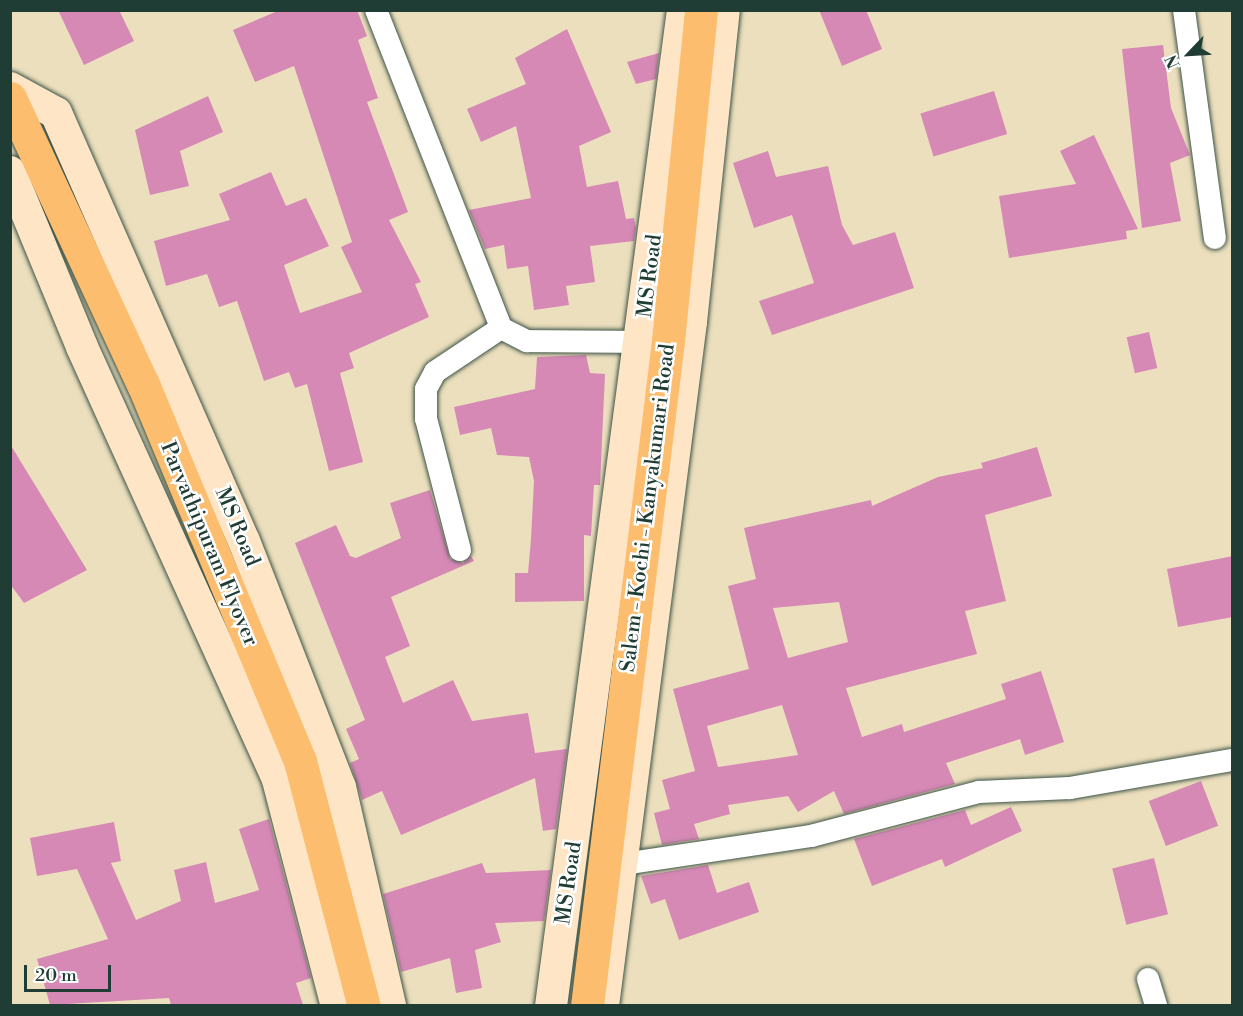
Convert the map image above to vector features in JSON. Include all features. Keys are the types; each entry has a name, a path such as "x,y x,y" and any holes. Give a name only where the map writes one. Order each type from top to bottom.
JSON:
{"highway":[{"name":"Salem - Kochi - Kanyakumari Road","path":"587,1005 667,353 701,10"},
{"name":"Parvathipuram Flyover","path":"10,98 142,384 300,760 364,1005"}],"street":[{"path":"376,10 501,328 527,341 642,342"},
{"name":"MS Road","path":"551,1005 642,342 683,10"},
{"path":"603,1005 623,864 724,10"},
{"path":"1184,10 1215,238"},
{"name":"MS Road","path":"10,88 56,113 244,541 340,787 390,1005"},
{"path":"10,172 82,346 278,780 337,1005"},
{"path":"460,550 426,419 426,389 435,372 501,328"},
{"path":"623,864 811,836 979,792 1071,788 1233,760"},
{"path":"1148,979 1156,1005"}],"building":[{"path":"58,10 119,10 134,41 84,65"},
{"path":"280,10 357,10 367,36 358,40 378,98 367,102 408,212 389,220 421,282 415,284 429,317 349,353 354,368 340,373 363,462 329,471 307,384 295,388 289,372 264,381 237,301 219,307 207,274 166,286 154,241 230,220 219,194 271,172 286,206 306,198 329,246 284,265 300,313 362,292 341,247 352,242 294,66 255,82 233,30"},
{"path":"819,10 866,10 882,49 842,66"},
{"path":"567,29 611,132 579,146 587,187 618,181 626,219 634,218 636,228 634,241 590,246 595,282 566,286 569,305 534,310 528,266 507,269 504,245 485,249 469,210 531,198 516,126 481,142 467,109 526,84 515,58"},
{"path":"1163,45 1171,108 1190,155 1170,163 1181,221 1142,228 1122,49"},
{"path":"659,53 656,79 636,84 627,62"},
{"path":"994,91 1007,134 934,157 920,114"},
{"path":"208,96 223,132 180,151 189,186 150,195 135,130"},
{"path":"1094,135 1138,229 1126,231 1127,239 1009,258 999,196 1076,184 1060,151"},
{"path":"768,151 776,177 828,166 842,225 853,245 895,232 914,288 772,335 759,301 814,283 792,215 754,228 733,163"},
{"path":"1149,332 1157,368 1135,373 1127,337"},
{"path":"586,355 590,373 605,374 600,485 594,485 591,536 584,535 584,601 515,602 515,573 528,573 534,481 529,457 497,455 491,428 460,435 454,407 535,389 537,357"},
{"path":"10,444 87,570 24,603 10,584"},
{"path":"1037,447 1052,496 985,515 1006,601 965,611 977,654 846,688 862,737 902,724 904,732 1006,699 1001,684 1041,671 1064,742 1025,755 1020,739 946,763 955,784 844,814 834,791 798,812 788,796 728,805 730,814 694,824 699,839 662,845 654,813 670,809 662,780 695,771 673,689 749,669 728,586 756,579 744,528 871,500 872,506 938,477 983,468 981,463","holes":["839,602 848,642 788,658 773,608","782,705 798,755 718,767 707,726"]},
{"path":"430,490 450,559 463,563 471,556 474,561 391,597 410,646 385,657 403,703 453,680 472,721 528,713 535,753 567,749 556,829 543,831 535,778 401,835 382,791 362,800 350,763 359,759 346,729 365,720 295,543 336,525 350,556 356,558 401,538 390,503"},
{"path":"1233,556 1233,617 1178,627 1167,569"},
{"path":"1201,781 1218,826 1166,846 1149,801"},
{"path":"1011,807 1022,831 945,867 942,859 872,886 854,839 965,810 971,825"},
{"path":"269,819 311,978 296,983 303,1005 171,1005 169,998 50,1005 37,959 108,939 77,869 37,876 30,838 114,822 121,861 111,863 136,920 181,901 174,870 206,862 215,903 259,890 239,829"},
{"path":"1154,858 1168,914 1126,925 1112,868"},
{"path":"482,863 486,873 551,870 544,921 495,923 501,942 475,950 482,988 456,993 450,958 401,972 383,894"},
{"path":"708,865 717,893 749,882 759,912 679,940 665,899 651,904 641,876"}]}
